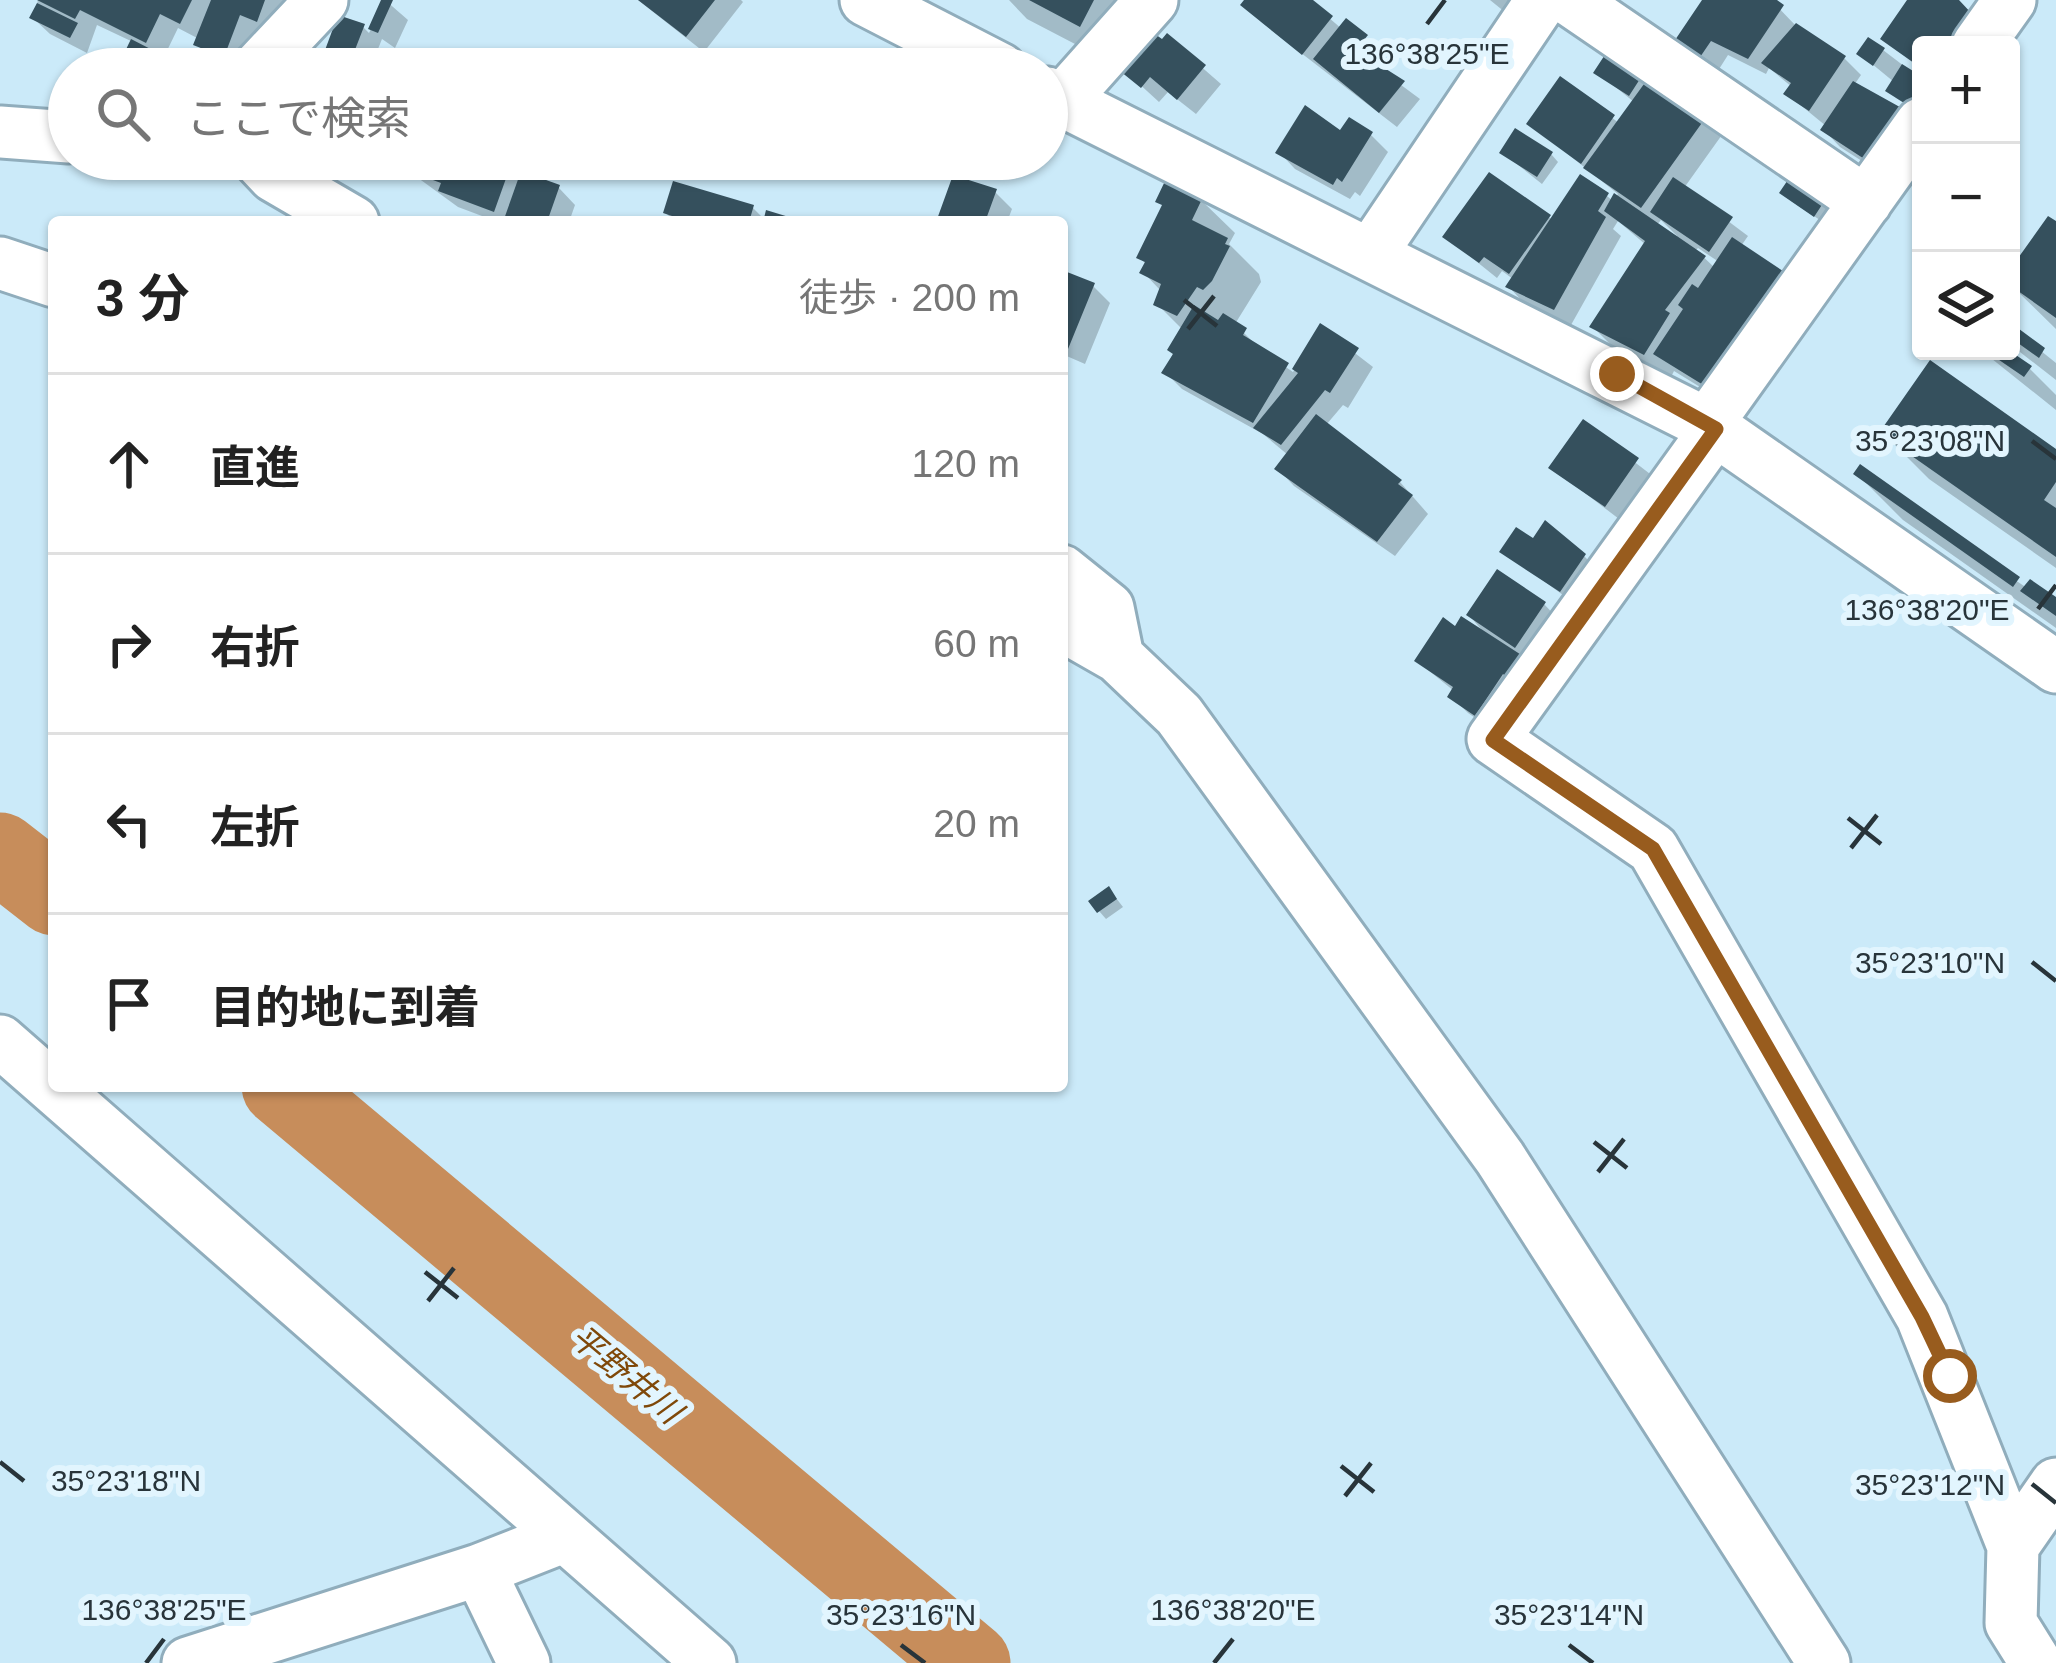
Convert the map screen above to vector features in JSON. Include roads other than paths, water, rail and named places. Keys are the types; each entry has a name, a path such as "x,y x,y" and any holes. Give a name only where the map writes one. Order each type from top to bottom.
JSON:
{"street":[{"path":"277,48 322,0"},
{"path":"866,0 959,48"},
{"path":"1068,83 1152,0"},
{"path":"1372,252 1542,0"},
{"path":"1570,0 1866,202"},
{"path":"1984,36 2010,0"},
{"path":"1068,104 1712,426 2056,667"},
{"path":"0,133 48,136"},
{"path":"1912,137 1493,740 1653,849 1922,1317 2013,1546 2011,1623 2036,1663"},
{"path":"281,180 343,216"},
{"path":"0,263 48,278"},
{"path":"1068,576 1108,608 1118,657"},
{"path":"1068,628 1118,657 1179,715 1500,1158 1824,1663"},
{"path":"0,1041 48,1083"},
{"path":"58,1092 710,1663"},
{"path":"2013,1546 2056,1484"},
{"path":"188,1663 479,1570 563,1537"},
{"path":"479,1570 524,1663"}],"waterway":[{"name":"平野井川","path":"0,853 48,890"},
{"name":"平野井川","path":"289,1092 970,1663"}]}
